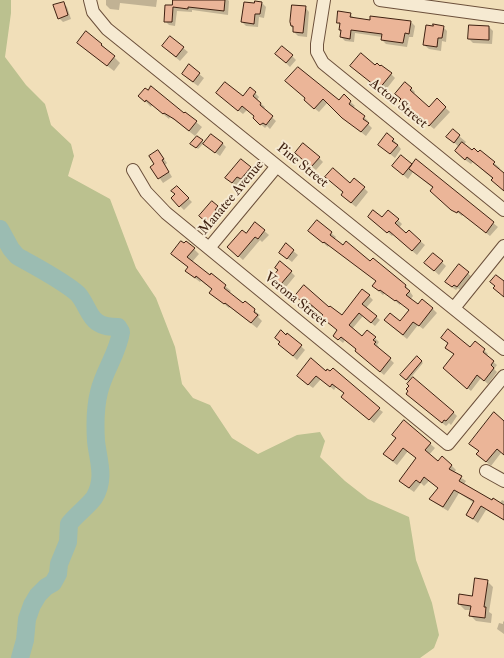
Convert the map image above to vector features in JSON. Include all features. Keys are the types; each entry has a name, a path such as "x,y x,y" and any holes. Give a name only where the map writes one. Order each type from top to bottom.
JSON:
{"street":[{"name":"Pine Street","path":"90,0 93,12 107,29 504,349"},
{"name":"Acton Street","path":"324,0 317,44 317,52 323,63 504,210"},
{"path":"380,0 504,16"},
{"name":"Manatee Avenue","path":"209,248 278,166"},
{"name":"Verona Street","path":"133,170 146,192 156,203 448,444 504,376"},
{"path":"454,308 504,246"},
{"path":"486,471 504,481"}],"green space":[{"path":"0,0 11,0 11,13 5,57 26,85 45,104 51,125 71,144 74,156 68,176 110,199 136,268 156,298 175,347 182,384 193,398 210,405 232,438 258,454 297,435 320,432 325,441 320,457 345,481 368,499 409,517 416,560 432,603 439,635 434,648 420,658 0,658"}],"building":[{"path":"173,0 225,0 224,11 173,7 172,22 164,22 165,5 172,5"},
{"path":"255,1 262,2 260,14 255,14 254,24 241,22 244,2 254,3"},
{"path":"64,2 68,15 58,19 53,5"},
{"path":"292,5 306,6 303,33 293,32 293,26 291,26 290,22"},
{"path":"338,11 351,13 350,17 370,20 370,16 411,21 409,34 405,33 403,43 381,40 382,34 351,30 350,39 340,37 340,23 337,23"},
{"path":"433,24 444,26 442,38 438,38 437,47 423,45 426,25 433,26"},
{"path":"469,25 489,26 489,40 468,39"},
{"path":"86,31 115,56 107,66 77,43"},
{"path":"170,36 184,47 176,57 162,46"},
{"path":"282,46 293,55 286,63 275,54"},
{"path":"361,53 375,65 377,63 392,73 379,89 350,66"},
{"path":"189,64 200,73 193,82 182,74"},
{"path":"298,67 339,100 344,94 351,101 349,104 365,116 363,119 369,123 361,132 342,118 323,99 314,109 304,100 305,98 285,81"},
{"path":"225,82 243,96 250,87 256,92 253,96 261,103 260,105 273,116 266,125 263,123 260,125 253,118 254,116 242,106 238,111 216,93"},
{"path":"405,82 412,88 410,90 429,107 437,98 446,107 429,126 399,101 401,99 395,94"},
{"path":"151,86 184,113 185,112 197,121 189,131 174,119 164,113 163,114 146,100 145,102 138,96 145,88 148,90"},
{"path":"453,129 460,135 454,143 446,137"},
{"path":"387,133 394,139 392,141 398,145 390,154 378,145"},
{"path":"211,134 223,143 215,153 203,144"},
{"path":"197,136 203,140 196,148 190,144"},
{"path":"462,142 472,150 474,148 478,152 480,150 495,162 493,164 504,173 504,191 491,180 493,178 467,157 465,160 455,151"},
{"path":"303,143 320,157 311,167 295,153"},
{"path":"158,150 164,159 162,160 169,172 158,179 150,167 154,164 149,156"},
{"path":"401,155 412,164 403,175 392,166"},
{"path":"241,159 251,167 241,179 237,177 232,183 225,178"},
{"path":"416,159 494,222 486,233 458,211 457,213 451,210 430,191 433,187 409,169"},
{"path":"333,168 350,183 354,178 365,187 351,203 341,195 343,192 325,177"},
{"path":"177,186 189,198 179,207 171,198 175,194 171,191"},
{"path":"212,201 218,206 215,210 218,213 208,224 199,216"},
{"path":"373,210 382,217 388,210 399,219 395,223 406,233 409,230 421,241 412,251 389,231 387,233 368,217"},
{"path":"317,220 332,232 330,235 343,245 346,241 370,261 373,258 406,285 405,287 410,291 406,295 418,304 422,299 433,308 419,326 413,322 403,335 384,320 390,313 400,321 409,310 396,300 395,301 372,286 376,281 308,231"},
{"path":"255,222 265,230 258,239 255,237 238,257 227,247 242,230 246,233"},
{"path":"181,241 184,243 186,241 195,248 187,257 210,275 211,273 226,285 224,288 243,303 245,301 255,309 254,312 258,315 251,323 209,293 212,289 196,276 195,278 185,271 188,267 171,254"},
{"path":"286,243 294,250 287,259 279,253"},
{"path":"433,253 443,261 434,271 424,263"},
{"path":"280,261 292,271 281,284 272,277 278,270 275,268"},
{"path":"459,264 469,272 457,287 454,285 452,287 445,282"},
{"path":"496,275 504,281 504,297 493,288 495,286 490,282"},
{"path":"304,285 329,307 330,306 342,315 362,289 370,295 362,304 377,316 371,323 359,313 349,325 362,336 367,330 376,337 373,340 376,342 374,344 391,358 380,372 341,337 338,340 333,336 337,330 321,317 323,315 309,303 307,306 295,296"},
{"path":"448,329 470,347 475,341 485,349 483,352 494,361 491,365 494,368 484,381 477,375 467,389 443,368 454,354 445,348 448,343 441,338"},
{"path":"281,330 302,345 293,356 278,344 280,342 275,338"},
{"path":"417,356 422,361 406,380 400,375"},
{"path":"311,358 326,371 327,369 330,371 333,368 380,408 369,420 341,397 344,393 332,384 330,387 316,376 308,385 297,376"},
{"path":"413,377 454,412 446,421 444,420 442,423 406,394 408,391 406,389 409,386 407,384"},
{"path":"494,412 504,421 504,455 497,449 486,462 476,454 479,451 469,444"},
{"path":"404,420 431,443 425,450 438,461 442,456 452,465 449,469 462,476 459,481 492,500 493,498 504,505 504,520 481,506 473,519 466,515 474,501 454,490 443,507 429,499 438,488 424,477 420,483 416,480 409,488 399,481 416,458 403,448 393,461 383,454 396,438 392,435"},
{"path":"475,578 488,580 484,607 486,607 485,618 469,616 471,606 458,604 459,594 472,596"}],"waterway":[{"path":"0,229 11,249 17,256 72,289 83,301 94,320 105,326 118,327 121,332 117,347 101,384 97,404 96,441 100,470 100,484 98,491 94,498 69,524 68,542 59,564 58,574 53,583 46,587 38,595 32,605 27,619 25,640 20,658"}]}
